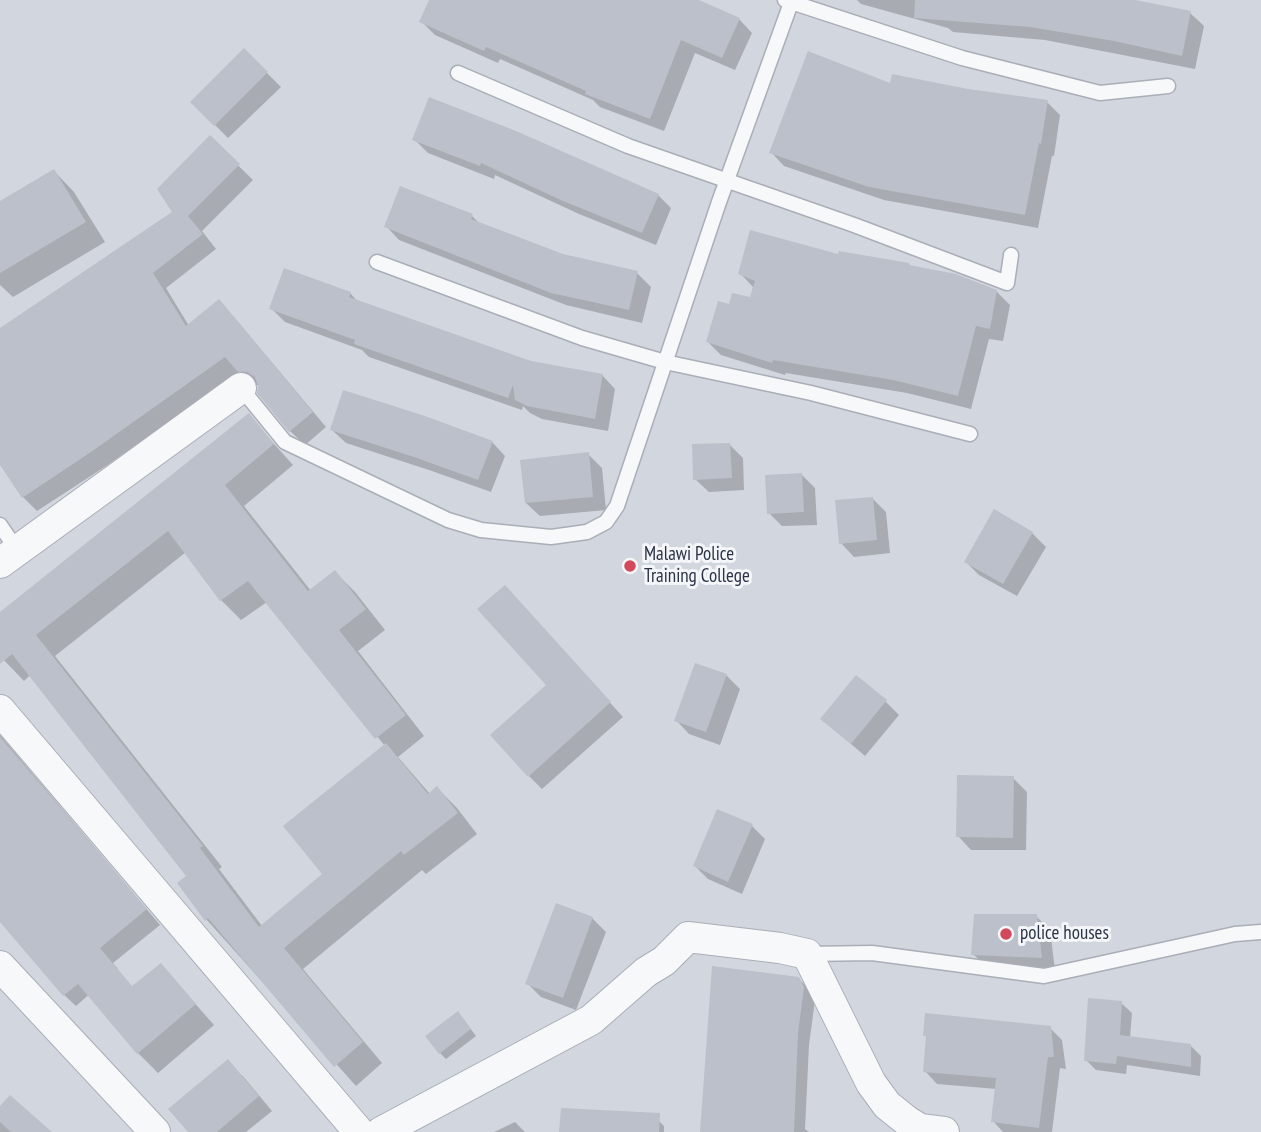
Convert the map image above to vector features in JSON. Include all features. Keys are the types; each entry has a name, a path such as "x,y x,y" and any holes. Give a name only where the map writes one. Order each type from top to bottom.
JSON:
{"street":[{"path":"8,556 241,388"},
{"path":"0,710 359,1132"},
{"path":"381,1132 591,1020 646,972 664,961 688,937 780,948 807,954 871,1083 887,1105 920,1129 944,1132"},
{"path":"0,966 155,1132"}],"lane":[{"path":"241,388 285,442 448,520 481,530 551,537 587,532 606,522 617,506 789,1 962,58 1100,93 1168,86"},
{"path":"458,73 628,146 1007,283 1011,255"},
{"path":"377,262 582,338 665,362 811,393 971,434"},
{"path":"0,525 8,556"},
{"path":"807,954 872,953 1044,976 1235,934 1261,933"}],"shaded area":[{"name":"Malawi Police Training College","path":"0,0 1261,0 1261,1132 0,1132"}],"building":[{"path":"429,0 699,0 740,18 722,58 681,40 650,119 585,94 586,91 486,47 484,51 419,22"},
{"path":"915,0 1135,0 1191,11 1182,56 1030,27 914,18"},
{"path":"244,48 268,72 214,126 190,102"},
{"path":"808,51 890,83 892,74 968,89 1048,100 1025,215 869,187 769,153"},
{"path":"429,97 516,131 659,194 642,233 563,201 481,163 480,166 412,140"},
{"path":"210,135 240,164 188,216 203,234 153,273 186,326 219,299 313,412 289,432 257,393 255,377 247,372 237,371 225,357 22,498 0,465 0,328 172,212 157,189"},
{"path":"54,169 86,222 0,273 0,201"},
{"path":"400,186 473,214 471,219 563,254 638,271 629,310 551,293 384,227"},
{"path":"750,230 838,254 839,251 956,274 997,290 990,329 976,326 958,396 893,380 773,360 772,363 706,342 718,301 729,304 732,293 750,297 755,281 738,274"},
{"path":"284,268 351,292 349,297 531,361 603,374 595,419 527,406 515,400 513,385 508,398 354,344 355,340 269,309"},
{"path":"343,390 493,441 478,480 330,430"},
{"path":"249,413 274,444 225,485 308,591 335,570 366,609 339,630 406,715 375,739 248,581 220,601 168,531 36,635 203,846 200,848 259,927 322,874 283,826 386,743 428,794 437,786 458,813 404,855 401,851 284,948 363,1042 334,1067 208,918 205,921 177,883 186,876 12,654 0,664 0,612"},
{"path":"730,443 732,478 693,480 692,444"},
{"path":"589,452 593,497 525,503 520,460"},
{"path":"802,473 804,512 767,514 765,475"},
{"path":"873,497 877,540 839,544 835,500"},
{"path":"994,509 1033,532 1003,584 964,562"},
{"path":"505,585 611,702 528,777 490,735 546,685 477,609"},
{"path":"695,663 727,674 706,732 674,721"},
{"path":"856,675 887,700 851,744 820,719"},
{"path":"0,737 147,909 100,948 132,986 161,963 196,1004 137,1054 78,984 63,996 0,922"},
{"path":"957,775 1014,776 1013,838 956,837"},
{"path":"717,809 753,824 728,882 693,866"},
{"path":"556,903 593,917 563,998 525,984"},
{"name":"police houses","path":"974,914 1037,914 1042,958 971,955"},
{"path":"712,966 799,977 804,987 798,1033 794,1132 700,1132"},
{"path":"1088,998 1122,1001 1120,1035 1191,1044 1191,1067 1117,1056 1116,1064 1084,1061"},
{"path":"458,1011 471,1029 439,1054 425,1036"},
{"path":"925,1013 1051,1026 1054,1057 1048,1057 1039,1128 991,1122 996,1078 923,1072"},
{"path":"228,1059 259,1096 217,1132 188,1132 168,1109"},
{"path":"10,1095 52,1132 11,1132 0,1122 0,1106"},
{"path":"561,1108 660,1113 659,1132 559,1132"}],"place":[{"name":"Malawi Police Training College","path":"630,566"},
{"name":"police houses","path":"1006,934"}]}
